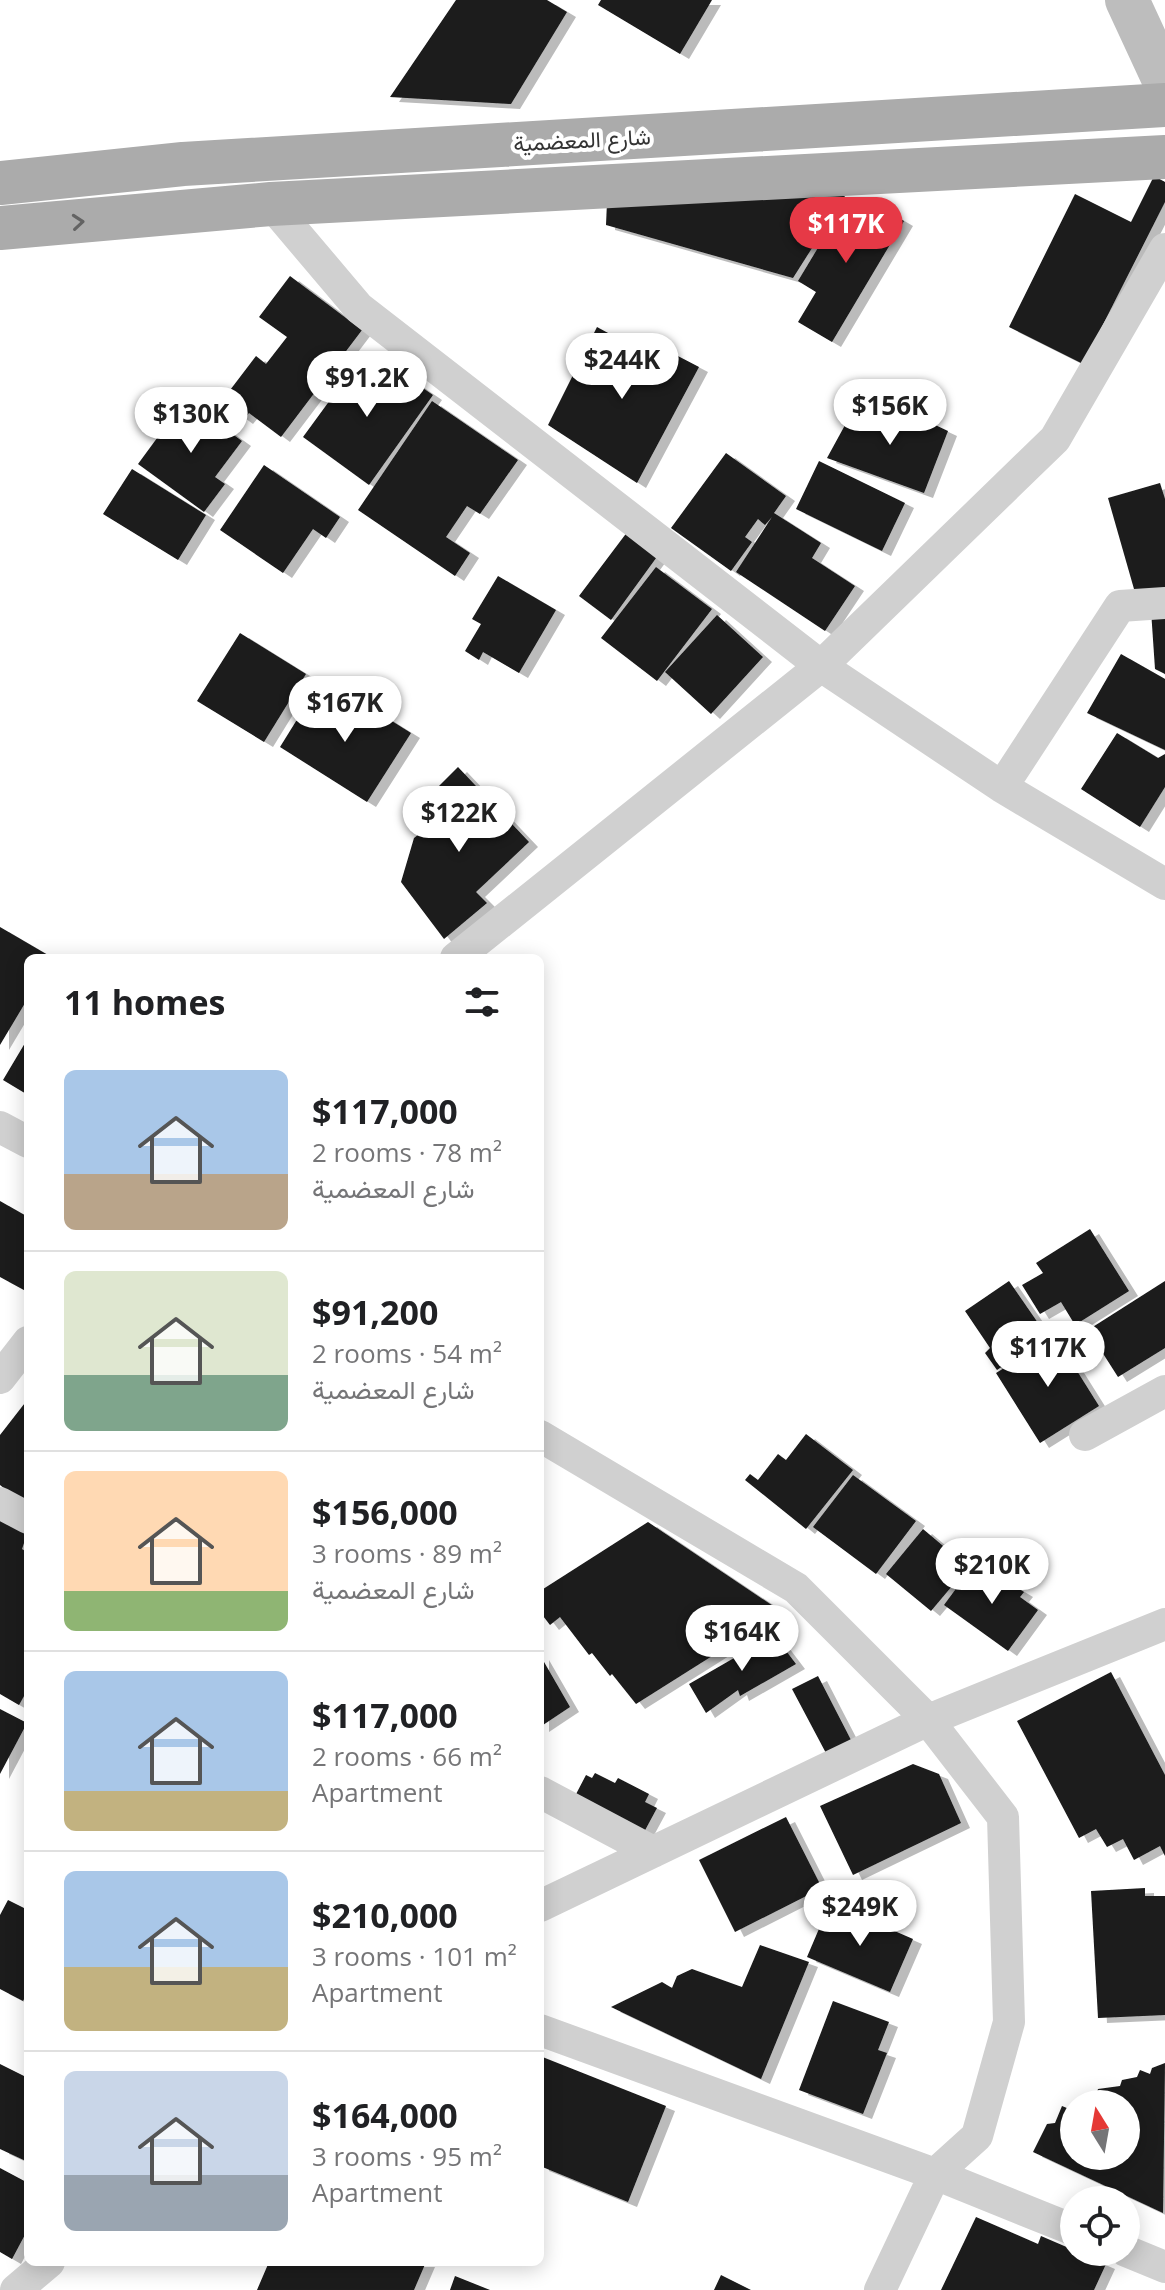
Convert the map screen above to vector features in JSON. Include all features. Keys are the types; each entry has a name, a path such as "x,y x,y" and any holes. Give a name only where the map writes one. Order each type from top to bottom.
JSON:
{"main road":[{"path":"1127,0 1165,82"},
{"name":"شارع المعضمية","path":"0,183 183,164 1165,105"},
{"path":"0,228 271,204 1165,157"},
{"path":"183,164 188,212"}],"street":[{"path":"271,204 359,308 821,666 1002,787 1165,884"},
{"path":"461,954 821,666 1055,439 1165,249"},
{"path":"1002,787 1120,606 1165,603"},
{"path":"0,1127 24,1140"},
{"path":"0,1378 24,1347"},
{"path":"1085,1435 1165,1391"},
{"path":"544,1438 796,1588 928,1720 1003,1817 1009,2022 977,2136 935,2174 880,2290"},
{"path":"0,1503 24,1516"},
{"path":"544,1904 928,1720 1165,1624"},
{"path":"544,1794 653,1852"},
{"path":"544,2031 935,2174 1060,2224"},
{"path":"1140,2257 1165,2267"},
{"path":"16,2290 44,2266"}],"building":[{"path":"456,0 547,0 567,12 511,104 390,97"},
{"path":"601,0 712,0 680,54 598,5"},
{"path":"1154,176 1165,182 1165,202 1083,364 1009,327 1075,194 1131,222"},
{"path":"845,196 793,278 606,225 607,202"},
{"path":"848,198 869,210 873,203 904,221 832,342 798,322 816,292 798,281"},
{"path":"290,276 362,330 281,437 249,413 244,419 221,402 256,356 266,364 287,337 259,317"},
{"path":"597,327 643,352 649,341 699,367 637,483 548,425"},
{"path":"363,355 409,388 414,382 433,395 369,485 303,437"},
{"path":"185,400 242,441 215,477 225,484 204,512 138,464"},
{"path":"432,401 518,460 480,514 467,506 446,537 470,553 455,576 358,510"},
{"path":"856,405 898,418 901,409 948,431 924,493 827,458"},
{"path":"726,453 786,496 774,513 821,543 812,558 855,586 825,631 736,572 772,517 765,525 758,519 745,537 752,542 731,571 671,528"},
{"path":"819,461 905,503 882,551 796,509"},
{"path":"264,465 340,517 326,538 313,529 283,573 220,530"},
{"path":"132,469 206,515 178,560 103,514"},
{"path":"1160,483 1165,499 1165,595 1138,603 1108,498"},
{"path":"628,531 659,554 611,620 579,596"},
{"path":"656,567 712,609 657,681 601,638"},
{"path":"498,576 556,610 519,673 483,652 479,660 465,651 481,624 472,619"},
{"path":"1165,609 1165,674 1155,669 1151,610"},
{"path":"717,615 763,657 711,714 665,672"},
{"path":"240,633 306,674 264,742 197,701"},
{"path":"1121,654 1165,679 1165,750 1087,713"},
{"path":"316,689 343,706 347,701 375,719 379,713 411,733 367,802 280,747"},
{"path":"1117,733 1158,758 1165,754 1165,787 1140,827 1081,789"},
{"path":"458,767 529,842 476,892 487,903 444,939 401,882 414,838 444,815 428,797"},
{"path":"0,927 46,954 24,954 24,1005 0,1045"},
{"path":"24,1045 24,1093 3,1080"},
{"path":"0,1201 24,1215 24,1290 0,1277"},
{"path":"1090,1229 1129,1291 1075,1325 1061,1302 1040,1314 1022,1285 1043,1273 1036,1263"},
{"path":"1009,1281 1047,1336 997,1370 985,1353 990,1348 965,1311"},
{"path":"1165,1281 1165,1348 1118,1377 1088,1330"},
{"path":"1059,1334 1076,1361 1072,1363 1099,1406 1040,1443 996,1373"},
{"path":"24,1404 24,1504 0,1485 0,1435"},
{"path":"806,1434 853,1470 806,1529 745,1480 750,1474 758,1480 778,1454 786,1460"},
{"path":"853,1475 916,1521 876,1574 813,1527"},
{"path":"0,1515 24,1529 24,1696 19,1705 0,1694"},
{"path":"648,1522 782,1612 636,1704 592,1653 589,1655 560,1617 550,1625 544,1617 544,1588"},
{"path":"923,1529 968,1567 931,1611 886,1574"},
{"path":"975,1563 1024,1592 1020,1597 1038,1610 1008,1651 944,1605"},
{"path":"774,1635 796,1664 740,1696 738,1690 706,1713 689,1684"},
{"path":"544,1662 570,1707 544,1724"},
{"path":"1111,1672 1165,1775 1165,1856 1160,1846 1134,1860 1123,1839 1107,1847 1096,1829 1079,1838 1017,1721"},
{"path":"818,1676 852,1742 827,1755 792,1689"},
{"path":"0,1709 24,1721 24,1729 0,1774"},
{"path":"913,1764 939,1774 961,1823 853,1875 820,1806"},
{"path":"595,1773 615,1783 618,1778 649,1794 645,1802 657,1808 643,1834 574,1798 586,1775 592,1778"},
{"path":"786,1817 822,1888 735,1932 699,1860"},
{"path":"1145,1888 1145,1896 1165,1896 1165,2015 1098,2018 1091,1891"},
{"path":"8,1900 24,1908 23,2001 0,1989 0,1915"},
{"path":"830,1903 913,1939 890,1992 807,1957"},
{"path":"760,1945 809,1962 761,2079 611,2007 662,1982 672,1988 677,1976 692,1969 742,1987"},
{"path":"833,2001 889,2022 878,2050 887,2053 863,2114 799,2090"},
{"path":"544,2058 666,2106 628,2202 544,2168"},
{"path":"1165,2063 1163,2213 1140,2202 1140,2186 1105,2186 1071,2170 1140,2170 1140,2090 1098,2090 1120,2086 1122,2080 1137,2077 1140,2070 1150,2074 1152,2068"},
{"path":"0,2064 24,2076 24,2160 0,2149"},
{"path":"1060,2111 1060,2165 1033,2152 1047,2124 1055,2123"},
{"path":"0,2168 24,2181 24,2236 12,2259 0,2252"},
{"path":"976,2217 1038,2244 1041,2236 1060,2244 1060,2266 1105,2266 1094,2290 941,2290"},
{"path":"267,2266 424,2266 414,2290 257,2290"},
{"path":"721,2275 751,2290 714,2290"},
{"path":"455,2276 490,2290 450,2290"}]}
